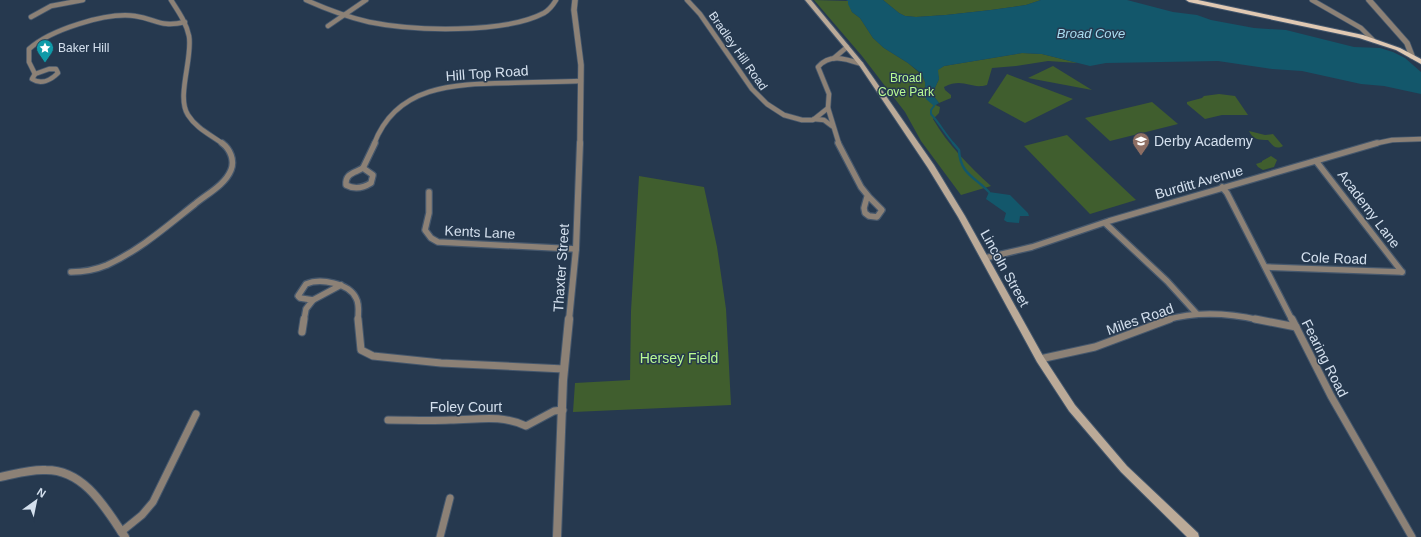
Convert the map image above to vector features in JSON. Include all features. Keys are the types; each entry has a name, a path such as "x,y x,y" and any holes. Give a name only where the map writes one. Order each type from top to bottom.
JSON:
{"main road":[{"name":"Lincoln Street","path":"808,0 861,64 931,167 985,258 1040,359 1072,408 1106,449 1194,537"},
{"path":"1189,0 1374,40 1412,56 1421,62"}],"street":[{"path":"31,17 51,6 83,0"},
{"path":"71,272 92,270 119,258 160,232 223,182 231,171 232,157 222,143 195,123 185,110 184,95 190,50 189,31 171,0"},
{"path":"306,0 344,15 371,22 401,26 438,28 475,27 517,22 538,16 549,9 556,0"},
{"path":"328,26 366,0"},
{"name":"Thaxter Street","path":"557,537 564,369 576,249 581,128 581,81 574,10 575,0"},
{"name":"Bradley Hill Road","path":"687,0 713,32 750,87 766,104 776,112 789,118 804,120 819,118 825,120 832,126"},
{"path":"1312,0 1361,28 1374,40"},
{"path":"1368,0 1407,43 1412,56"},
{"path":"35,74 32,71 28,54 29,49 38,42 86,21 104,16 124,15 141,16 166,26 185,22"},
{"path":"846,47 834,58 823,62 818,67 829,94 828,108 832,126 851,168 868,197"},
{"path":"834,58 846,59 861,64"},
{"path":"49,69 56,69 58,73 54,78 39,82 33,81 32,79 35,74 49,69"},
{"name":"Hill Top Road","path":"363,168 385,121 401,106 422,94 448,86 462,84 581,81"},
{"path":"814,119 828,108"},
{"name":"Burditt Avenue","path":"985,258 1036,245 1222,187 1316,161 1380,141 1400,138 1421,139"},
{"name":"Academy Lane","path":"1316,161 1402,272"},
{"path":"363,168 373,175 371,183 355,189 346,185 345,181 347,177 363,168"},
{"name":"Fearing Road","path":"1222,187 1227,193 1331,396 1412,537"},
{"name":"Kents Lane","path":"429,192 428,213 425,230 431,238 438,242 576,249"},
{"path":"1105,223 1167,280 1197,314"},
{"name":"Cole Road","path":"1266,268 1402,272"},
{"path":"313,300 298,296 302,287 312,281 328,282 340,285 354,294 358,303 358,338 361,350 374,356 441,363 564,369"},
{"path":"302,332 306,309 313,300 340,285"},
{"name":"Miles Road","path":"1040,359 1102,346 1147,327 1172,319 1197,314 1230,315 1255,319 1278,326 1296,327"},
{"name":"Foley Court","path":"388,420 460,420 496,418 514,420 526,426 554,410 562,410"},
{"path":"0,477 44,470 53,470 68,474 82,482 96,496 123,534 142,516 153,502 196,414"},
{"path":"440,537 450,498"}],"green space":[{"name":"Broad Cove Park","path":"814,0 848,1 852,12 860,18 873,38 884,48 908,63 922,75 925,82 927,99 940,107 939,113 933,119 939,129 959,155 991,186 961,195 921,141 905,112 862,56"},
{"path":"883,0 1041,0 1026,5 991,10 916,17 905,16 899,13"},
{"path":"1022,53 1042,54 1078,63 1048,61 992,68 987,85 976,86 962,83 951,84 944,87 945,90 951,95 951,98 939,103 932,94 939,79 937,70 944,66"},
{"path":"1053,66 1092,90 1028,78"},
{"path":"1007,74 1073,99 1025,123 988,103"},
{"path":"1219,94 1235,96 1248,115 1222,115 1205,119 1187,104 1187,102 1202,98 1204,96"},
{"path":"1152,102 1178,124 1110,141 1085,118"},
{"path":"1249,131 1265,135 1273,134 1283,146 1278,148 1275,147 1268,140 1260,140 1255,138"},
{"path":"1067,135 1136,200 1090,214 1024,146"},
{"path":"1271,156 1277,160 1274,167 1263,170 1258,167 1256,164"},
{"name":"Hersey Field","path":"639,176 704,187 717,247 726,309 731,405 573,412 575,383 630,380 631,311"}],"water":[{"name":"Broad Cove","path":"846,0 883,0 899,13 905,16 916,17 991,10 1026,5 1041,0 1127,0 1173,12 1197,15 1211,20 1254,28 1286,30 1354,47 1380,48 1393,52 1405,58 1421,72 1421,94 1384,86 1361,84 1302,71 1272,69 1218,61 1106,63 1090,66 1042,54 1022,53 944,66 938,70 939,79 932,94 939,103 934,106 926,99 925,82 922,74 884,48 873,38 860,18 852,12 848,1"},
{"path":"989,192 1010,195 1028,213 1029,216 1020,216 1019,223 1007,222 1004,220 1006,213 986,199"}],"waterway":[{"path":"934,106 931,110 931,114 954,144"},
{"path":"953,143 959,150 962,165 965,170 989,192"}],"place":[{"name":"Baker Hill","path":"45,63"},
{"name":"Derby Academy","path":"1141,156"}]}
